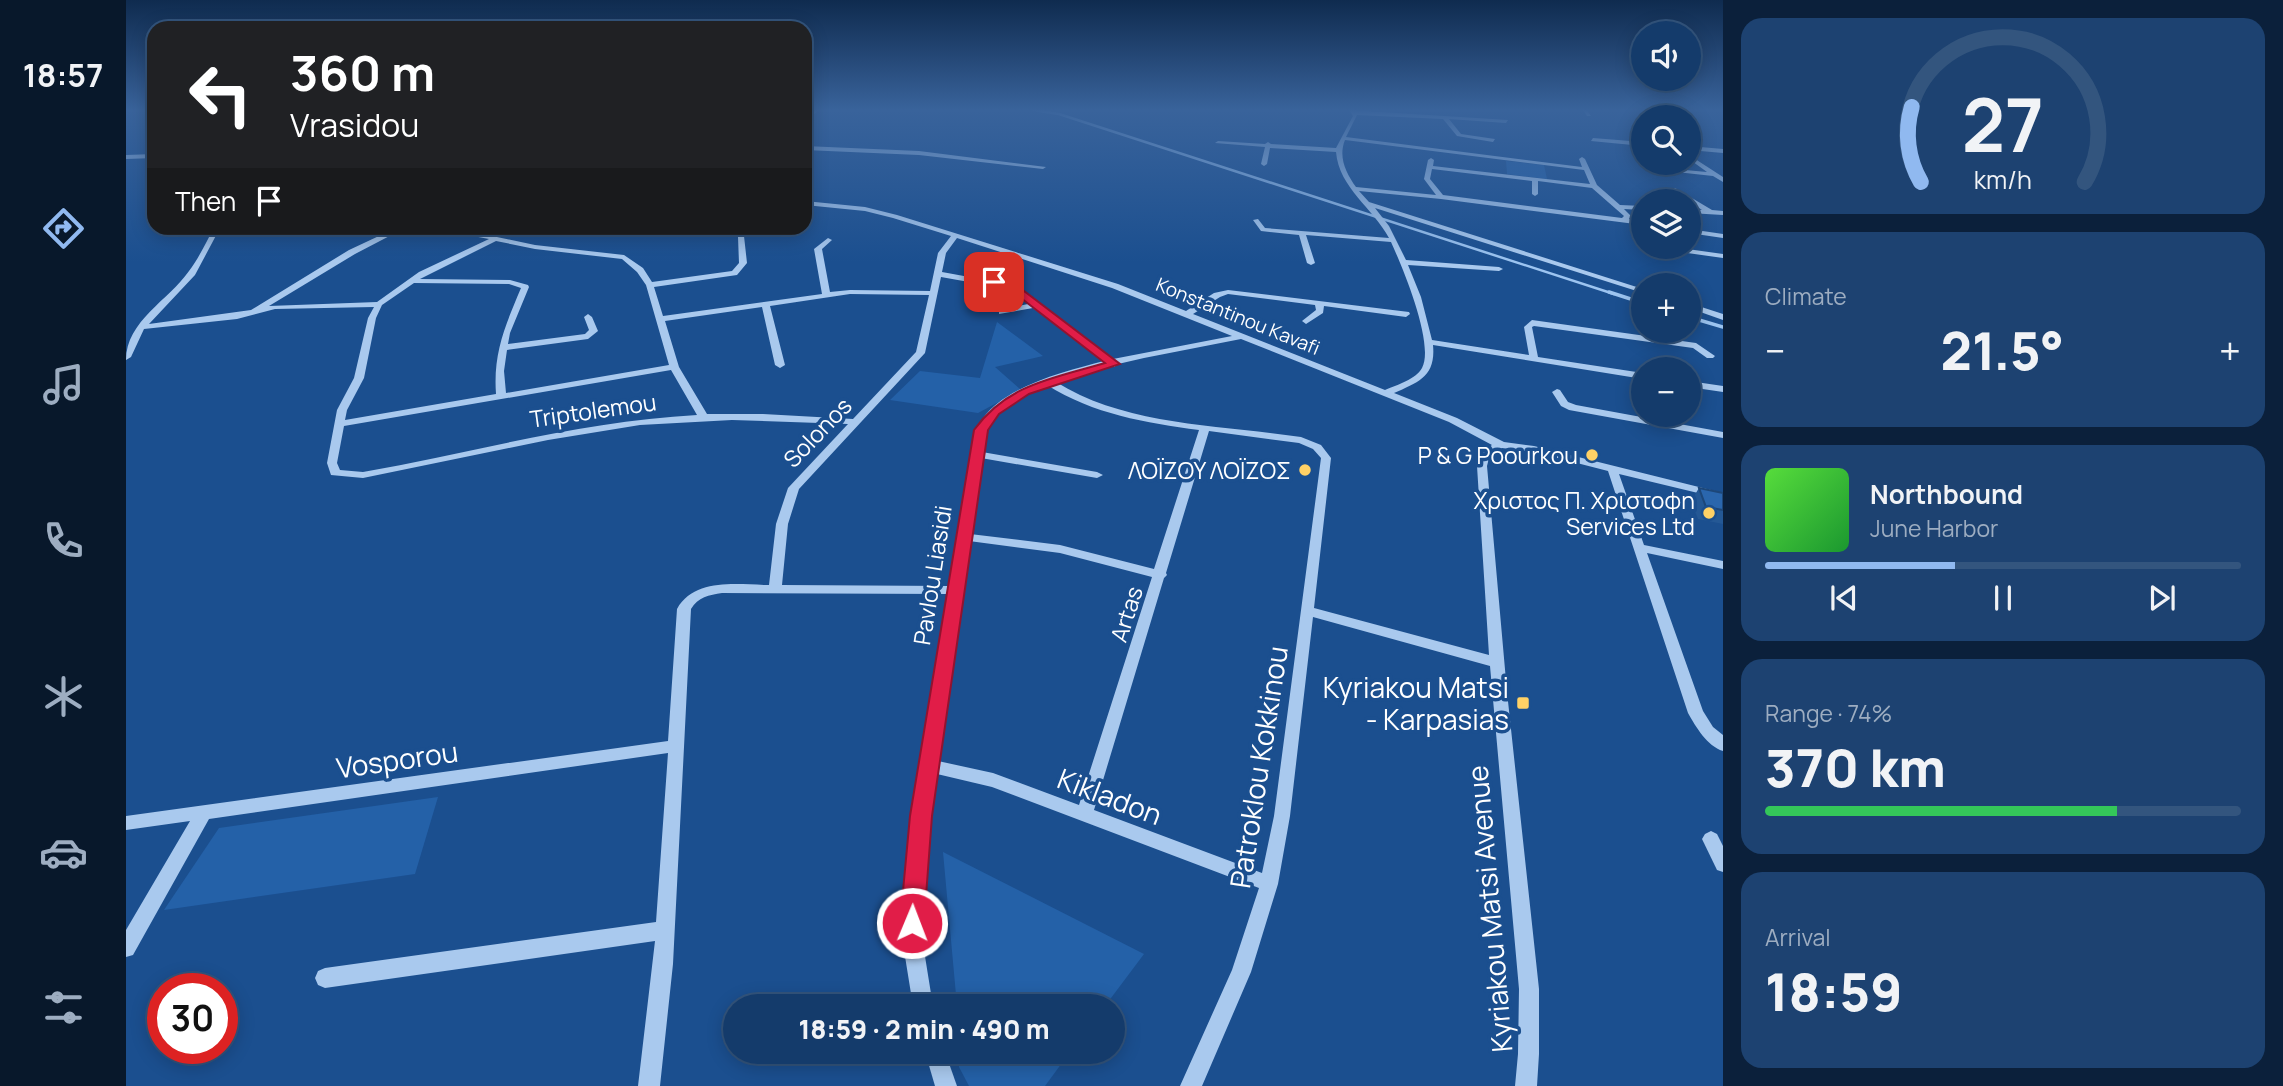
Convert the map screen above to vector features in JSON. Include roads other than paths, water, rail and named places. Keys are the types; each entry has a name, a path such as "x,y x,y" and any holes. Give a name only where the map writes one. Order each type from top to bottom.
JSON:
{"street":[{"path":"987,161 1043,167"},
{"path":"1341,161 1345,176 1387,228 1404,262 1414,284 1428,342 1430,356 1426,370 1386,393"},
{"path":"1431,161 1429,183 1441,197"},
{"path":"1520,161 1587,169"},
{"path":"1584,161 1594,186 1628,216 1625,219"},
{"path":"1701,165 1723,180"},
{"path":"1429,167 1594,186"},
{"path":"1701,173 1713,174"},
{"path":"1535,179 1535,194"},
{"path":"1356,189 1631,220"},
{"name":"Konstantinou Kavafi","path":"812,204 865,209 956,234 1115,286 1453,420 1501,445"},
{"path":"1369,206 1631,287"},
{"path":"1701,206 1710,212"},
{"path":"1617,207 1631,208"},
{"path":"1701,212 1723,213"},
{"path":"1256,220 1263,230 1393,240"},
{"path":"1302,233 1311,263"},
{"path":"1701,233 1721,236 1723,245"},
{"name":"Solonos","path":"775,587 782,524 789,497 800,479 920,353 942,253 956,234"},
{"path":"126,357 141,327 192,273 213,235"},
{"path":"255,311 352,252 386,235"},
{"path":"460,235 624,257 640,271 650,285 674,367 704,418"},
{"path":"650,285 734,273 743,263 741,237"},
{"path":"495,239 411,281 379,304 372,318 361,371 342,410 339,424 674,367"},
{"path":"826,295 818,248 828,240"},
{"path":"1701,253 1723,256"},
{"path":"1404,262 1499,269"},
{"path":"939,274 1003,284 1037,305 1114,364"},
{"path":"411,281 510,282 523,285 526,290 509,321 502,348 499,371 501,396"},
{"path":"659,319 863,291 934,293"},
{"path":"1185,315 1217,295 1228,292 1406,314"},
{"path":"1306,321 1320,311 1319,303"},
{"path":"141,327 237,316 288,306 379,304"},
{"path":"1002,312 1037,305"},
{"path":"766,306 780,365"},
{"path":"1701,309 1723,317"},
{"path":"502,348 588,336 594,331 587,317"},
{"path":"1534,358 1528,327 1532,323 1696,345 1710,356"},
{"name":"Pavlou Liasidi","path":"921,994 912,944 912,902 981,430 994,411 1016,396 1048,381 1238,337"},
{"path":"1428,342 1631,374"},
{"path":"1048,381 1070,395 1106,408 1205,427"},
{"path":"1701,386 1723,389"},
{"path":"1557,392 1564,404 1573,408 1723,435"},
{"name":"Triptolemou","path":"339,424 332,463 335,472 340,475 373,473 613,425 704,418 855,422"},
{"name":"Patroklou Kokkinou","path":"1191,1086 1241,972 1269,884 1282,816 1327,463 1317,447 1301,440 1205,427"},
{"name":"Artas","path":"1084,814 1161,575 1205,427"},
{"path":"1501,445 1534,449 1613,471 1723,496"},
{"name":"Kyriakou Matsi Avenue","path":"1501,445 1488,450 1482,458 1495,662 1528,981 1530,1060 1526,1086"},
{"path":"976,454 1097,475"},
{"path":"1613,471 1642,548 1696,713 1708,731 1723,745"},
{"path":"966,537 1060,548 1161,575"},
{"path":"1642,548 1723,565"},
{"path":"649,1086 665,930 686,602 700,592 711,590 775,587 956,590"},
{"path":"1309,611 1495,662"},
{"name":"Vosporou","path":"126,823 675,747"},
{"name":"Kikladon","path":"930,766 970,773 1269,884"},
{"path":"126,948 204,812"},
{"path":"1711,839 1723,864"},
{"path":"325,978 665,930"},
{"path":"939,1064 946,1086"}],"waterway":[{"path":"1203,161 1614,294"},
{"path":"1609,292 1631,299"},
{"path":"1701,321 1723,327"}],"place":[{"name":"P & G Poourkou","path":"1592,455"},
{"name":"ΛΟΪΖΟΥ ΛΟΪΖΟΣ","path":"1305,470"},
{"name":"Χριστος Π. Χριστοφη Services Ltd","path":"1709,513"},
{"name":"Kyriakou Matsi - Karpasias","path":"1523,703"}]}
